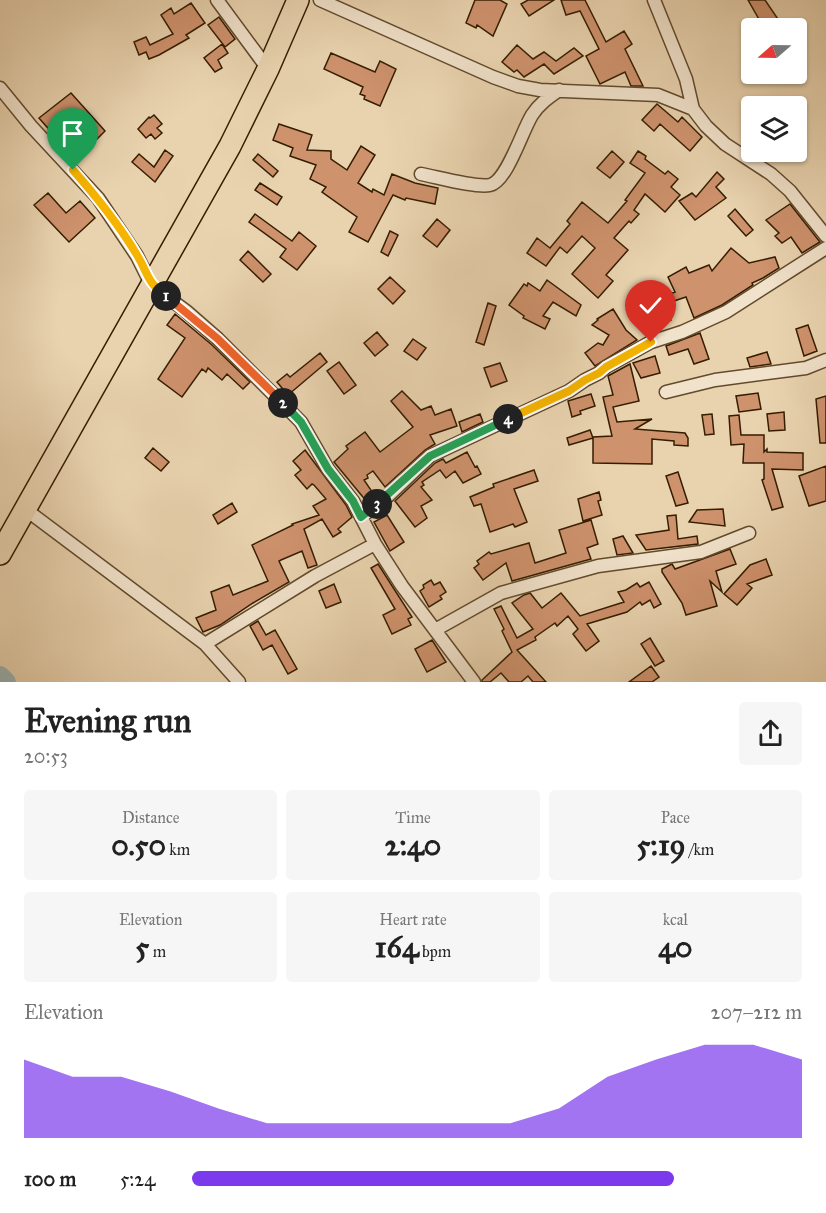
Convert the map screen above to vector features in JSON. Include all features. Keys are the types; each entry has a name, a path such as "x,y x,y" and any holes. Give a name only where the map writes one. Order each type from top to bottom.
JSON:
{"highway":[{"path":"0,554 230,146 268,69 298,0"}],"street":[{"path":"217,0 268,69"},
{"path":"320,0 518,86 540,90 658,95 693,109"},
{"path":"654,0 686,79 693,109 706,126 725,144 771,174 790,191 826,236"},
{"path":"0,88 31,126 98,198 137,256 152,286 218,339 301,422 328,469 353,501 375,544 474,682"},
{"path":"421,174 481,185 493,184 502,176 533,113 542,102 559,90"},
{"path":"361,517 388,496 430,456 569,391 651,342 681,332 726,312 826,248"},
{"path":"666,392 715,380 806,368 826,360"},
{"path":"25,509 205,644 239,682"},
{"path":"435,630 501,593 598,566 701,552 749,532"},
{"path":"205,644 315,576 375,544"}],"building":[{"path":"475,0 500,0 507,4 493,36 477,25 476,28 466,23"},
{"path":"528,0 554,0 529,16 521,4"},
{"path":"561,0 585,0 606,42 624,31 632,44 625,49 643,86 631,86 625,72 600,84 586,56 599,49 580,11 566,15"},
{"path":"748,0 765,0 777,18 758,18"},
{"path":"191,3 205,23 186,35 189,38 159,55 149,59 146,52 139,55 134,42 146,37 150,45 173,34 161,15 171,8 174,14"},
{"path":"219,17 235,39 225,47 208,25"},
{"path":"222,44 228,53 218,60 222,68 215,72 204,58"},
{"path":"517,45 533,59 544,52 556,61 574,48 583,56 554,74 544,64 524,77 517,70 514,72 502,62"},
{"path":"331,53 375,72 380,61 396,69 380,106 364,99 365,96 360,94 363,87 324,69"},
{"path":"71,93 105,131 76,160 39,118"},
{"path":"657,104 678,122 682,117 702,137 690,151 660,124 654,131 642,120"},
{"path":"154,115 162,124 157,128 162,133 155,139 151,134 146,138 138,129"},
{"path":"279,124 312,135 307,150 331,151 331,159 347,170 361,146 375,155 358,183 372,192 373,189 384,195 392,174 415,183 438,188 435,204 406,198 405,200 393,195 368,242 349,232 357,217 322,192 326,187 310,179 316,165 290,156 293,148 273,140"},
{"path":"165,150 173,156 155,182 132,162 139,154 154,167"},
{"path":"612,151 624,162 610,178 597,168"},
{"path":"638,151 665,174 668,171 678,179 671,187 680,195 665,212 645,194 634,210 639,214 631,223 629,221 614,238 628,250 606,275 613,281 598,298 572,274 595,248 582,236 567,253 560,247 546,266 527,253 537,238 550,248 570,224 567,221 582,202 608,223 627,201 625,200 645,173 630,163"},
{"path":"258,154 278,171 273,177 253,160"},
{"path":"717,172 724,179 716,187 726,198 695,220 679,201 692,193 696,197"},
{"path":"260,183 282,197 277,205 255,190"},
{"path":"48,193 66,213 80,201 95,218 69,242 34,205"},
{"path":"790,204 820,242 802,253 791,237 782,243 775,236 779,233 766,220"},
{"path":"735,209 753,230 746,236 728,216"},
{"path":"255,214 292,241 299,232 316,246 297,270 280,257 286,249 249,222"},
{"path":"437,219 450,230 437,247 423,236"},
{"path":"390,231 398,235 388,256 381,252"},
{"path":"731,248 749,263 775,257 779,268 752,283 753,285 722,305 694,318 686,297 665,304 671,320 662,324 655,307 649,309 647,303 675,292 668,277 686,267 689,273 709,265 712,271"},
{"path":"248,251 271,274 263,282 240,260"},
{"path":"390,277 405,291 393,304 378,289"},
{"path":"547,280 581,305 576,316 553,302 543,316 550,319 545,329 523,318 524,316 509,305 524,284 527,286 528,283 540,291"},
{"path":"488,303 496,306 484,345 476,342"},
{"path":"613,309 626,330 637,340 595,366 585,353 598,343 603,345 609,335 592,325"},
{"path":"175,314 212,345 250,382 243,389 227,374 222,380 208,368 206,372 202,369 182,397 158,379 185,338 167,325"},
{"path":"808,325 817,351 804,356 796,329"},
{"path":"377,332 388,345 375,356 364,343"},
{"path":"700,333 709,359 694,364 688,349 669,355 666,346"},
{"path":"413,339 426,348 417,360 404,351"},
{"path":"767,352 771,364 750,367 747,358"},
{"path":"320,353 327,362 288,395 277,382 287,374 290,377"},
{"path":"655,356 660,373 641,378 633,363"},
{"path":"339,362 356,385 344,394 327,371"},
{"path":"500,363 507,381 491,387 484,368"},
{"path":"630,364 639,401 613,407 617,422 652,419 635,429 685,433 688,446 674,445 674,441 652,439 652,464 593,463 593,437 612,436 603,397 613,395 608,376"},
{"path":"402,391 421,410 431,406 435,415 451,409 457,426 430,435 435,444 425,450 385,487 373,471 367,475 368,478 364,480 375,496 367,502 334,462 348,449 346,446 365,432 380,452 413,427 391,401"},
{"path":"758,393 761,409 739,412 736,396"},
{"path":"591,394 595,406 580,411 581,414 572,417 568,401"},
{"path":"826,396 826,443 820,443 816,399"},
{"path":"784,412 785,430 769,431 767,414"},
{"path":"480,414 483,422 462,432 459,422"},
{"path":"712,414 714,434 705,435 702,415"},
{"path":"739,415 741,435 764,435 764,452 767,449 767,452 803,453 803,470 772,469 783,507 772,510 762,480 764,479 764,463 743,463 744,444 731,445 729,416"},
{"path":"590,430 593,438 569,445 567,438"},
{"path":"153,448 169,462 161,471 145,458"},
{"path":"305,450 346,505 352,517 338,529 341,532 333,537 322,519 304,529 317,565 308,568 302,551 279,561 289,582 220,625 203,632 196,618 216,610 211,592 229,585 233,595 268,581 252,545 292,524 319,515 313,506 326,499 314,485 312,484 307,489 295,475 301,470 293,461"},
{"path":"467,452 481,474 463,483 455,471 446,478 440,470 422,482 424,485 421,487 432,500 421,506 427,518 415,527 395,501 435,463 443,459 446,463"},
{"path":"826,466 826,501 809,506 799,476"},
{"path":"534,470 538,481 514,489 527,522 490,532 481,504 474,506 470,497 494,487 493,484"},
{"path":"678,472 688,503 676,506 666,476"},
{"path":"599,492 601,500 598,501 602,515 583,521 578,499"},
{"path":"232,503 237,512 218,524 213,515"},
{"path":"723,509 725,526 689,522 697,510"},
{"path":"387,515 404,542 390,551 374,522"},
{"path":"676,515 678,539 697,536 698,544 646,550 636,535 669,530 667,516"},
{"path":"591,520 598,544 587,548 591,559 512,581 506,563 483,580 474,568 479,564 477,561 489,552 491,554 529,543 535,563 566,553 559,530"},
{"path":"623,536 633,553 617,555 613,539"},
{"path":"730,549 736,564 716,571 722,592 710,581 717,606 686,615 682,603 662,569 672,564 675,569"},
{"path":"766,559 772,575 747,584 752,588 737,605 724,594 750,565"},
{"path":"378,564 412,617 408,619 411,625 392,634 383,615 395,609 371,568"},
{"path":"431,580 434,585 440,582 446,592 440,596 442,599 429,607 420,591 424,588 423,585"},
{"path":"649,582 661,604 654,608 650,600 642,605 640,602 627,612 587,624 599,641 586,651 573,634 578,629 568,616 557,626 555,623 535,637 536,640 517,650 546,682 533,682 528,676 521,682 509,682 501,673 490,682 482,682 512,652 494,609 501,606 517,638 533,629 512,603 524,595 530,593 542,608 561,593 580,616 624,602 618,592 637,583 640,587"},
{"path":"334,584 341,602 326,608 319,591"},
{"path":"258,621 266,635 275,630 297,669 288,674 272,645 263,650 250,626"},
{"path":"650,638 664,661 655,666 641,644"},
{"path":"432,640 446,662 427,672 415,649"},
{"path":"651,666 659,677 652,682 629,682"}],"waterway":[{"path":"0,676 6,682"}],"route":[{"path":"73,170 98,198 137,256 152,286 218,339 301,422 328,469 353,501 361,517 388,496 430,456 569,391 651,342"}]}
